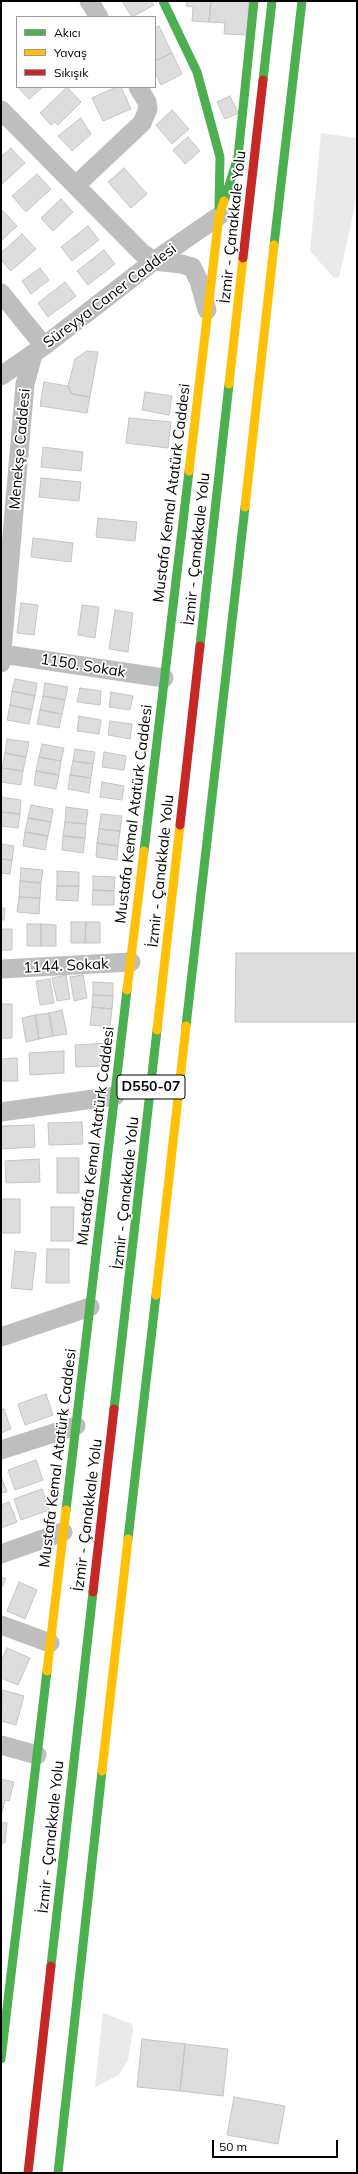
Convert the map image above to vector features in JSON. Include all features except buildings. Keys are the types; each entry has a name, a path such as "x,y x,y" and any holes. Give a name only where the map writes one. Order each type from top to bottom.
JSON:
{"main road":[{"path":"163,1 197,72 220,157 219,216"},
{"path":"219,216 238,157 254,1"},
{"name":"İzmir - Çanakkale Yolu","path":"28,2173 78,1721 131,1270 272,1"},
{"name":"D550-07","path":"58,2173 83,1937 302,1"},
{"path":"219,216 255,161"},
{"name":"Mustafa Kemal Atatürk Caddesi","path":"1,2060 219,216"}],"street":[{"path":"89,1 98,16"},
{"path":"76,185 142,123 148,109 147,102 139,88"},
{"path":"1,110 142,253 154,261 181,264 192,267 208,312"},
{"name":"Süreyya Caner Caddesi","path":"1,376 38,350 154,261 219,216"},
{"path":"1,293 38,350"},
{"name":"Menekşe Caddesi","path":"2,658 25,384 38,350"},
{"name":"1150. Sokak","path":"2,658 164,678"},
{"name":"1144. Sokak","path":"1,969 131,962"},
{"path":"1,1112 115,1096"},
{"path":"1,1337 90,1307"},
{"path":"1,1450 76,1426"},
{"path":"1,1554 64,1532"},
{"path":"1,1625 50,1643"},
{"path":"1,1745 37,1755"}],"shaded area":[{"path":"321,133 357,138 357,197 339,277 334,278 310,251"},
{"path":"103,2013 132,2024 133,2031 128,2060 119,2075 95,2087"}],"traffic: fast":[{"path":"163,1 197,72 220,157 219,207"},
{"path":"224,201 238,157 254,1"},
{"path":"263,80 272,1"},
{"path":"274,245 302,1"},
{"path":"200,646 229,384"},
{"path":"144,851 189,471"},
{"path":"186,1026 245,507"},
{"path":"66,1510 127,990"},
{"path":"114,1409 157,1030"},
{"path":"128,1539 156,1295"},
{"path":"51,1966 93,1592"},
{"path":"1,2059 47,1671"},
{"path":"58,2173 102,1771"}],"traffic: slow":[{"path":"189,471 219,216 224,201"},
{"path":"245,507 274,245"},
{"path":"229,384 243,258"},
{"path":"157,1030 180,825"},
{"path":"127,990 144,851"},
{"path":"156,1295 186,1026"},
{"path":"47,1671 66,1510"},
{"path":"102,1771 128,1539"}],"traffic: jam":[{"path":"243,258 263,80"},
{"path":"180,825 200,646"},
{"path":"93,1592 114,1409"},
{"path":"28,2173 51,1966"}]}
